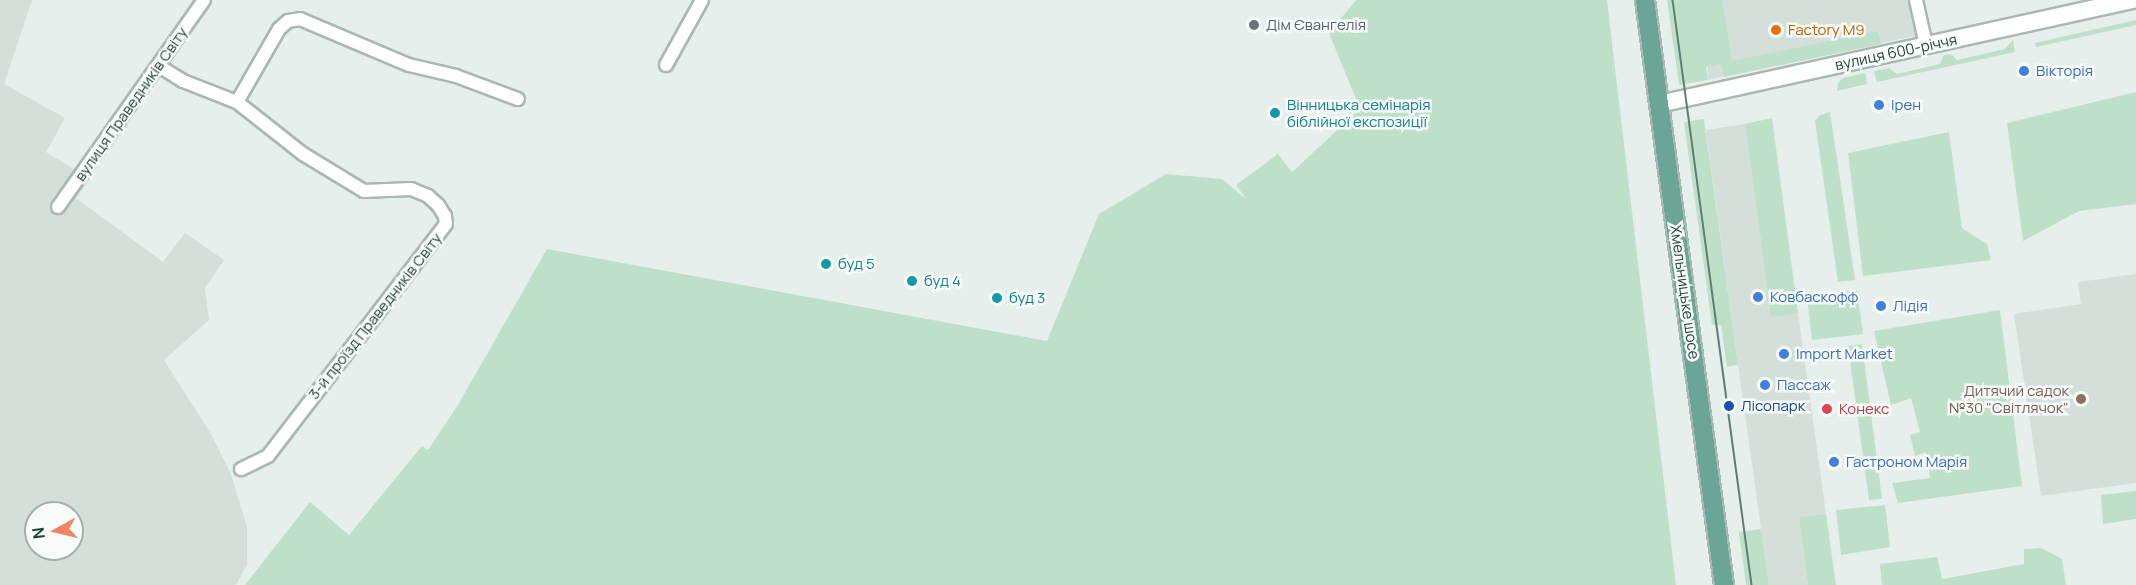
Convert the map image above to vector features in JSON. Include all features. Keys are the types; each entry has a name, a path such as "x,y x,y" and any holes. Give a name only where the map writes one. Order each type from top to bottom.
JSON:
{"main road":[{"name":"Хмельницьке шосе","path":"1645,0 1724,585"},
{"name":"вулиця 600-річчя","path":"1659,105 2133,0"}],"street":[{"name":"вулиця Праведників Світу","path":"58,207 204,0"},
{"path":"666,65 702,0"},
{"path":"1916,0 1926,45"},
{"path":"237,102 279,29 288,21 300,19 409,65 456,76 518,99"},
{"name":"3-й проїзд Праведників Світу","path":"159,66 183,81 237,102 303,154 363,191 411,189 428,196 438,205 446,224 268,456 241,469"}],"shaded area":[{"path":"0,0 32,0 4,84 65,118 46,152 90,179 76,198 163,262 185,233 224,260 205,288 209,320 164,360 211,434 231,474 247,527 247,565 236,585 0,585"},
{"path":"1707,0 1916,0 1924,34 1708,80"},
{"path":"1745,124 1771,316 1798,313 1826,514 1799,518 1808,585 1769,585 1738,365 1706,130"},
{"name":"Дитячий садок №30 \"Світлячок\"","path":"2136,274 2136,483 2041,496 2014,314 2081,304 2078,282"}],"green space":[{"path":"1356,0 1607,0 1676,585 245,585 310,502 349,535 422,446 428,450 459,403 547,249 1047,341 1099,214 1166,174 1222,179 1247,200 1236,185 1278,154 1292,172 1360,109 1329,33"},
{"path":"1667,0 1722,0 1732,61 1878,31 1881,44 1724,77 1721,64 1706,67 1708,80 1679,85"},
{"path":"2136,20 2136,25 2036,47 2035,43"},
{"path":"2013,40 2015,52 1877,82 1874,71 1889,68 1897,74 1940,64 1944,55 1951,54 1957,60 2005,49"},
{"path":"1865,73 1867,84 1837,91 1838,83 1843,78"},
{"path":"2136,92 2136,204 2079,211 2023,241 2007,123"},
{"path":"1830,112 1855,280 1838,282 1815,121 1820,115"},
{"path":"1772,118 1798,313 1771,317 1745,124"},
{"path":"1704,119 1738,365 1727,367 1721,325 1712,325 1684,122"},
{"path":"1949,132 1962,228 1987,244 1991,260 1863,276 1848,153"},
{"path":"1857,290 1863,334 1812,340 1807,298"},
{"path":"2000,310 2022,486 1898,503 1892,483 1930,478 1926,452 1915,456 1910,435 1920,432 1911,398 1891,405 1874,331"},
{"path":"1862,344 1882,499 1869,500 1848,346"},
{"path":"2136,491 2136,519 2103,524 2101,495"},
{"path":"1885,505 1890,547 1841,555 1836,510"},
{"path":"1826,514 1836,585 1808,585 1799,517"},
{"path":"1761,529 1769,585 1746,585 1739,532"},
{"path":"2041,548 2062,559 2066,585 1882,585 1880,564 1937,557 1942,579 2024,564 2024,549"}],"tram line":[{"path":"1673,0 1752,585"}],"place":[{"name":"Дім Євангелія","path":"1254,25"},
{"name":"Factory M9","path":"1776,30"},
{"name":"Вікторія","path":"2024,71"},
{"name":"Ірен","path":"1879,105"},
{"name":"Вінницька семінарія біблійної експозиції","path":"1275,113"},
{"name":"буд 5","path":"826,264"},
{"name":"буд 4","path":"912,281"},
{"name":"Ковбаскофф","path":"1758,297"},
{"name":"буд 3","path":"997,298"},
{"name":"Лідія","path":"1881,306"},
{"name":"Import Market","path":"1784,354"},
{"name":"Пассаж","path":"1765,385"},
{"name":"Дитячий садок №30 \"Світлячок\"","path":"2081,399"},
{"name":"Лісопарк","path":"1729,406"},
{"name":"Конекс","path":"1827,409"},
{"name":"Гастроном Марія","path":"1834,462"}]}
